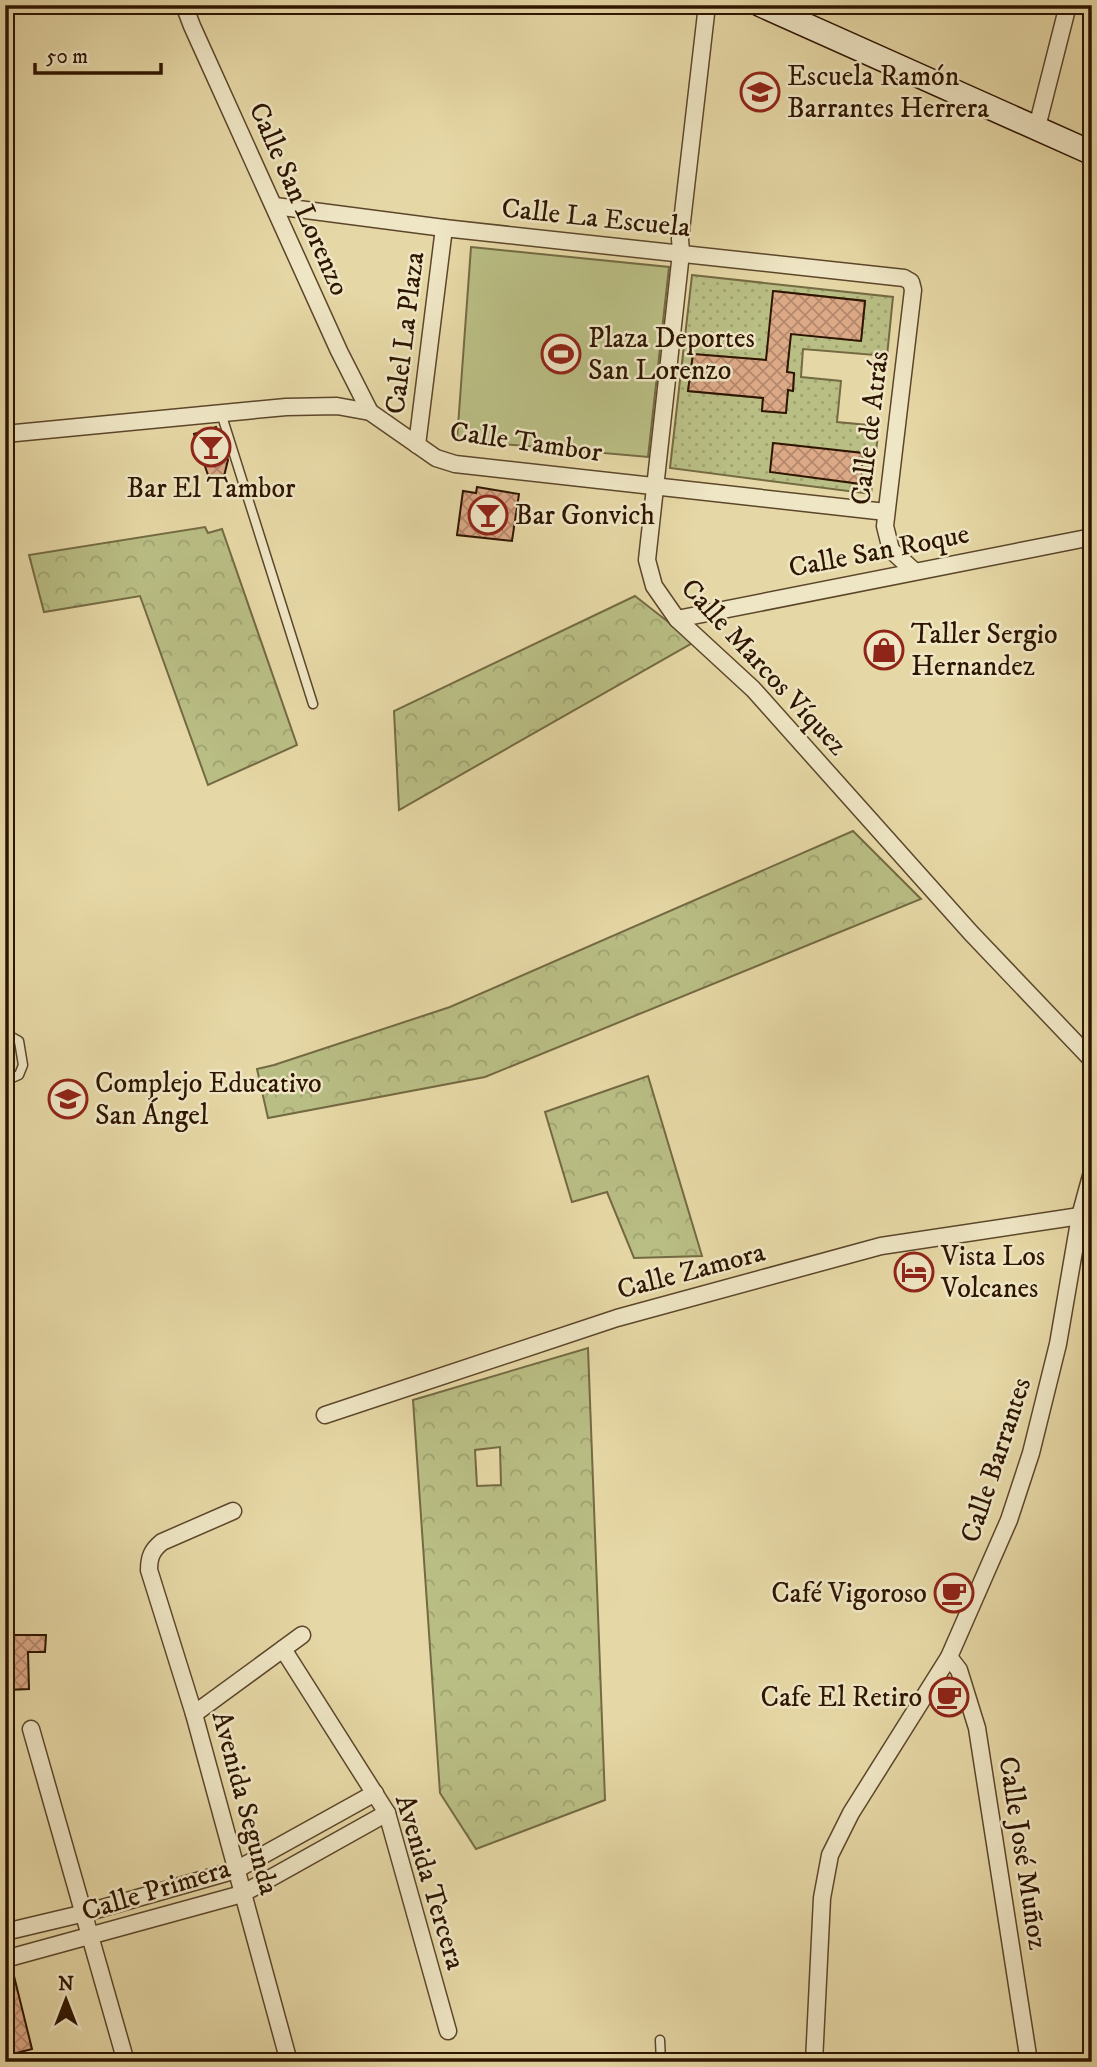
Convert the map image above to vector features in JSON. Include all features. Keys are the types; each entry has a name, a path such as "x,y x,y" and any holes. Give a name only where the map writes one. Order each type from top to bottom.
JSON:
{"main road":[{"path":"761,5 1092,153"}],"street":[{"name":"Calle San Lorenzo","path":"184,5 339,351 370,412"},
{"name":"Calle Marcos Víquez","path":"707,5 647,560 654,586 677,619 752,689 971,933 1092,1060"},
{"path":"1037,127 1068,5"},
{"name":"Calle La Escuela","path":"275,206 444,229 904,278 911,282"},
{"name":"Calel La Plaza","path":"417,445 444,229"},
{"name":"Calle de Atrás","path":"911,282 913,290 885,526 891,550 914,570"},
{"name":"Calle Tambor","path":"5,433 286,407 337,406 370,412 436,458 455,464 886,512"},
{"name":"Calle San Roque","path":"677,619 914,570 1092,537"},
{"name":"Calle Barrantes","path":"814,2062 822,1898 830,1855 851,1813 949,1657 1009,1520 1031,1453 1058,1345 1080,1216 1092,1172"},
{"name":"Calle Zamora","path":"325,1415 617,1318 881,1246 1080,1216"},
{"name":"Avenida Segunda","path":"233,1511 162,1542 149,1558 149,1570 194,1714 289,2062"},
{"path":"194,1714 302,1635"},
{"name":"Avenida Tercera","path":"283,1649 387,1813 448,2031"},
{"name":"Calle José Muñoz","path":"949,1657 960,1670 977,1728 1029,2062"},
{"path":"31,1730 126,2062"},
{"name":"Calle Primera","path":"5,1932 85,1913 236,1870 375,1793"},
{"name":"Calle Primera","path":"5,1959 242,1894 387,1813"}],"lane":[{"path":"221,414 313,704"},
{"path":"5,1033 19,1041 23,1065 19,1075 5,1081"},
{"path":"660,2040 661,2062"}],"green space":[{"name":"Plaza Deportes San Lorenzo","path":"471,247 669,267 648,457 457,440"},
{"path":"692,275 893,297 887,356 803,349 801,377 841,381 837,422 879,426 871,494 670,468","holes":["774,291 865,301 861,341 770,331","768,348 789,351 787,372 794,373 793,390 788,390 785,413 762,411 763,398 688,391 693,354 766,360"]},
{"path":"205,527 208,533 222,529 297,745 208,785 140,596 44,612 29,555"},
{"path":"635,596 694,642 399,810 394,711"},
{"path":"853,831 921,899 485,1077 268,1118 257,1069 450,1007"},
{"path":"648,1076 702,1256 634,1258 607,1192 572,1202 545,1112"},
{"path":"588,1348 605,1800 476,1849 440,1793 413,1400","holes":["500,1447 501,1485 477,1486 475,1450"]}],"building":[{"path":"773,291 865,301 861,341 791,334 787,372 794,373 793,391 788,390 786,413 762,411 763,398 688,391 693,354 766,360"},
{"name":"Bar El Tambor","path":"216,427 228,460 224,476 209,478 194,434"},
{"path":"773,443 863,453 861,484 770,472"},
{"name":"Bar Gonvich","path":"477,487 519,494 512,541 457,535 463,491 476,493"},
{"path":"5,1635 46,1635 45,1652 28,1652 29,1689 7,1690"},
{"path":"12,1968 32,2049 5,2056 5,1969"}],"place":[{"name":"Escuela Ramón Barrantes Herrera","path":"760,92"},
{"name":"Plaza Deportes San Lorenzo","path":"561,354"},
{"name":"Bar El Tambor","path":"211,447"},
{"name":"Bar Gonvich","path":"488,515"},
{"name":"Taller Sergio Hernandez","path":"884,650"},
{"name":"Complejo Educativo San Ángel","path":"68,1099"},
{"name":"Vista Los Volcanes","path":"914,1272"},
{"name":"Café Vigoroso","path":"954,1593"},
{"name":"Cafe El Retiro","path":"949,1697"}]}
